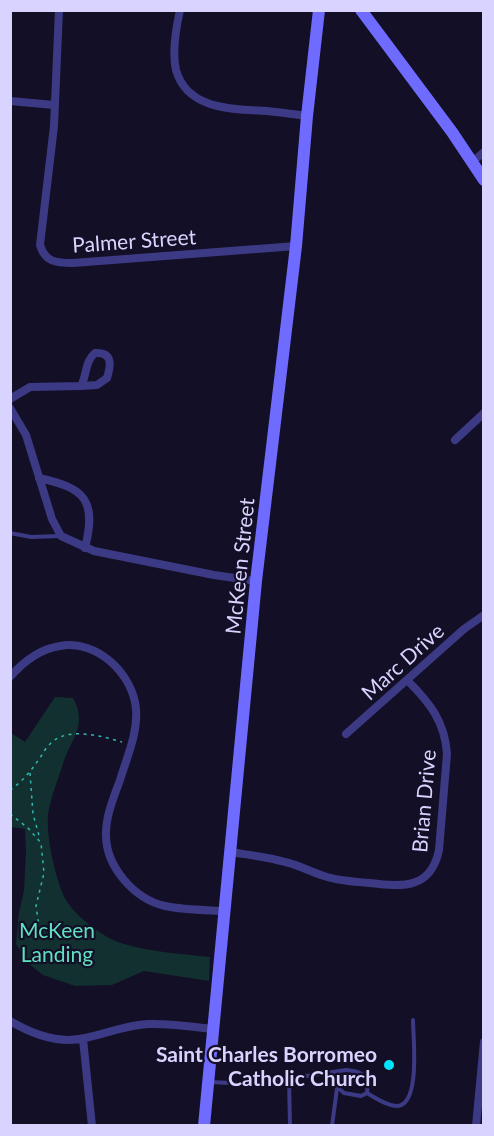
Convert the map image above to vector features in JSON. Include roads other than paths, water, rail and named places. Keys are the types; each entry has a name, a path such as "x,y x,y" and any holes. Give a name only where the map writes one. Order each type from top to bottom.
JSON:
{"street":[{"name":"Palmer Street","path":"58,10 51,161 40,245 43,254 52,262 73,263 296,246"},
{"path":"180,10 176,38 176,70 184,86 199,99 228,109 307,116"},
{"name":"McKeen Street","path":"204,1125 256,581 296,246 319,10"},
{"path":"361,10 445,122 483,180"},
{"path":"10,101 54,105"},
{"path":"472,162 483,152"},
{"path":"10,399 30,387 81,386"},
{"path":"10,408 20,425 52,519 61,536 85,548 214,575 256,581"},
{"path":"455,440 483,413"},
{"path":"39,478 66,485 83,496 89,512 85,548"},
{"name":"Marc Drive","path":"346,734 464,629 483,615"},
{"path":"10,677 28,660 60,646 83,647 102,656 118,668 132,691 136,715 131,744 112,802 106,830 107,845 115,867 138,894 155,903 184,909 224,911"},
{"name":"Brian Drive","path":"230,852 287,862 345,881 404,886 427,876 436,864 440,850 446,740 435,711 408,681"},
{"path":"10,1021 41,1035 61,1039 83,1039 148,1024 213,1029"},
{"path":"83,1039 92,1125"},
{"path":"476,1125 483,1042"}],"lane":[{"path":"10,424 20,425"},
{"path":"10,533 31,537 61,536"},
{"path":"367,1093 395,1106 405,1103 411,1095 414,1073 413,1020"},
{"path":"208,1082 254,1084 323,1074 334,1070 357,1071 368,1080 367,1093"},
{"path":"323,1074 337,1088 352,1096 362,1096 367,1093"},
{"path":"289,1079 290,1125"},
{"path":"332,1125 337,1088"}],"place":[{"name":"Saint Charles Borromeo Catholic Church","path":"389,1065"}],"park label":[{"name":"McKeen Landing","path":"57,941"}]}
